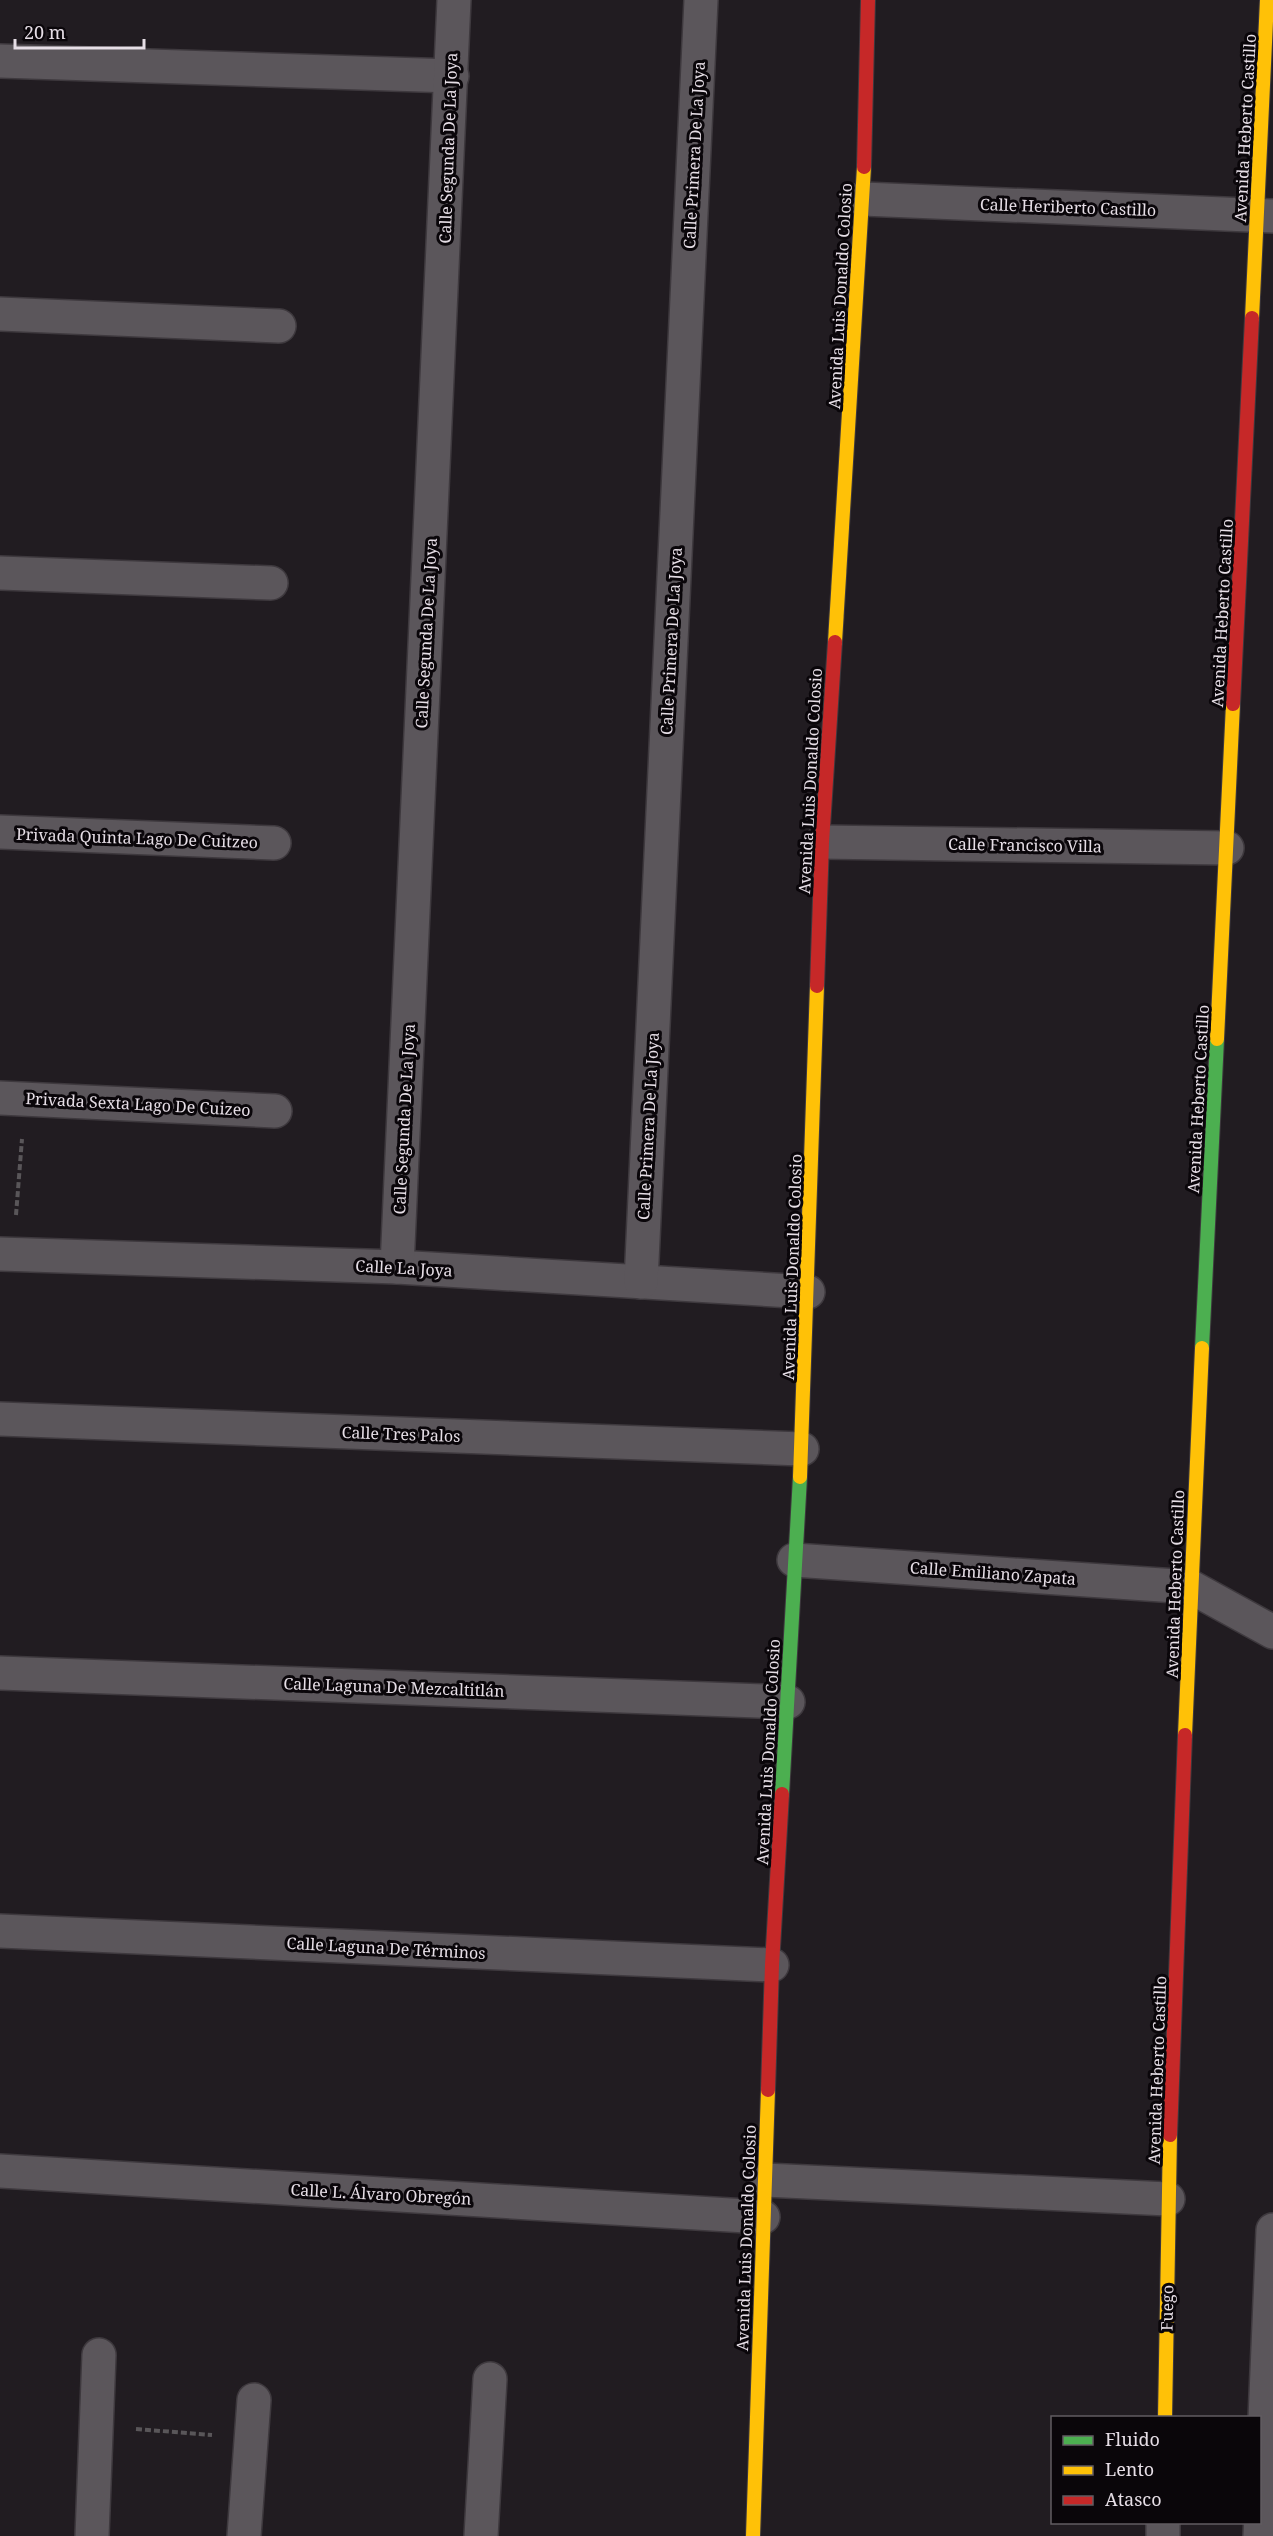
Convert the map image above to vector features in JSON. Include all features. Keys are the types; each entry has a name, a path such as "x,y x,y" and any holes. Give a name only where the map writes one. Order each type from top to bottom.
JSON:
{"street":[{"name":"Calle Segunda De La Joya","path":"397,1267 454,0"},
{"name":"Calle Primera De La Joya","path":"641,1282 701,0"},
{"name":"Avenida Luis Donaldo Colosio","path":"753,2536 772,1965 802,1449 822,842 863,199 868,0"},
{"name":"Avenida Heberto Castillo","path":"1168,2199 1191,1587 1227,848 1265,216 1268,0"},
{"path":"0,61 452,76"},
{"name":"Calle Heriberto Castillo","path":"863,199 1265,216"},
{"path":"0,314 279,326"},
{"path":"0,573 271,583"},
{"name":"Privada Quinta Lago De Cuitzeo","path":"0,832 274,843"},
{"name":"Calle Francisco Villa","path":"822,842 1227,848"},
{"name":"Privada Sexta Lago De Cuizeo","path":"12,1098 275,1111"},
{"name":"Calle La Joya","path":"6,1254 397,1267 808,1292"},
{"name":"Calle Tres Palos","path":"0,1419 802,1449"},
{"name":"Calle Emiliano Zapata","path":"794,1560 1191,1587"},
{"path":"1191,1587 1273,1632"},
{"name":"Calle Laguna De Mezcaltitlán","path":"0,1673 788,1702"},
{"name":"Calle Laguna De Términos","path":"0,1930 772,1965"},
{"name":"Calle L. Álvaro Obregón","path":"0,2171 763,2217"},
{"path":"765,2180 1168,2199"},
{"name":"Fuego","path":"1165,2416 1168,2199"},
{"path":"1261,2512 1273,2230"},
{"path":"92,2536 99,2355"},
{"path":"482,2536 490,2379"},
{"path":"244,2536 254,2400"}],"path":[{"path":"6,1254 12,1098"},
{"path":"96,2425 251,2439"}],"traffic: fast":[{"path":"1202,1348 1217,1039"},
{"path":"782,1794 800,1477"}],"traffic: slow":[{"path":"1252,318 1267,0"},
{"path":"835,642 864,167"},
{"path":"1217,1039 1233,704"},
{"path":"800,1477 817,986"},
{"path":"1185,1735 1202,1348"},
{"path":"753,2536 768,2090"},
{"path":"1165,2416 1170,2135"}],"traffic: jam":[{"path":"864,167 868,0"},
{"path":"1233,704 1252,318"},
{"path":"817,986 822,842 835,642"},
{"path":"1170,2135 1185,1735"},
{"path":"768,2090 772,1965 782,1794"}]}
